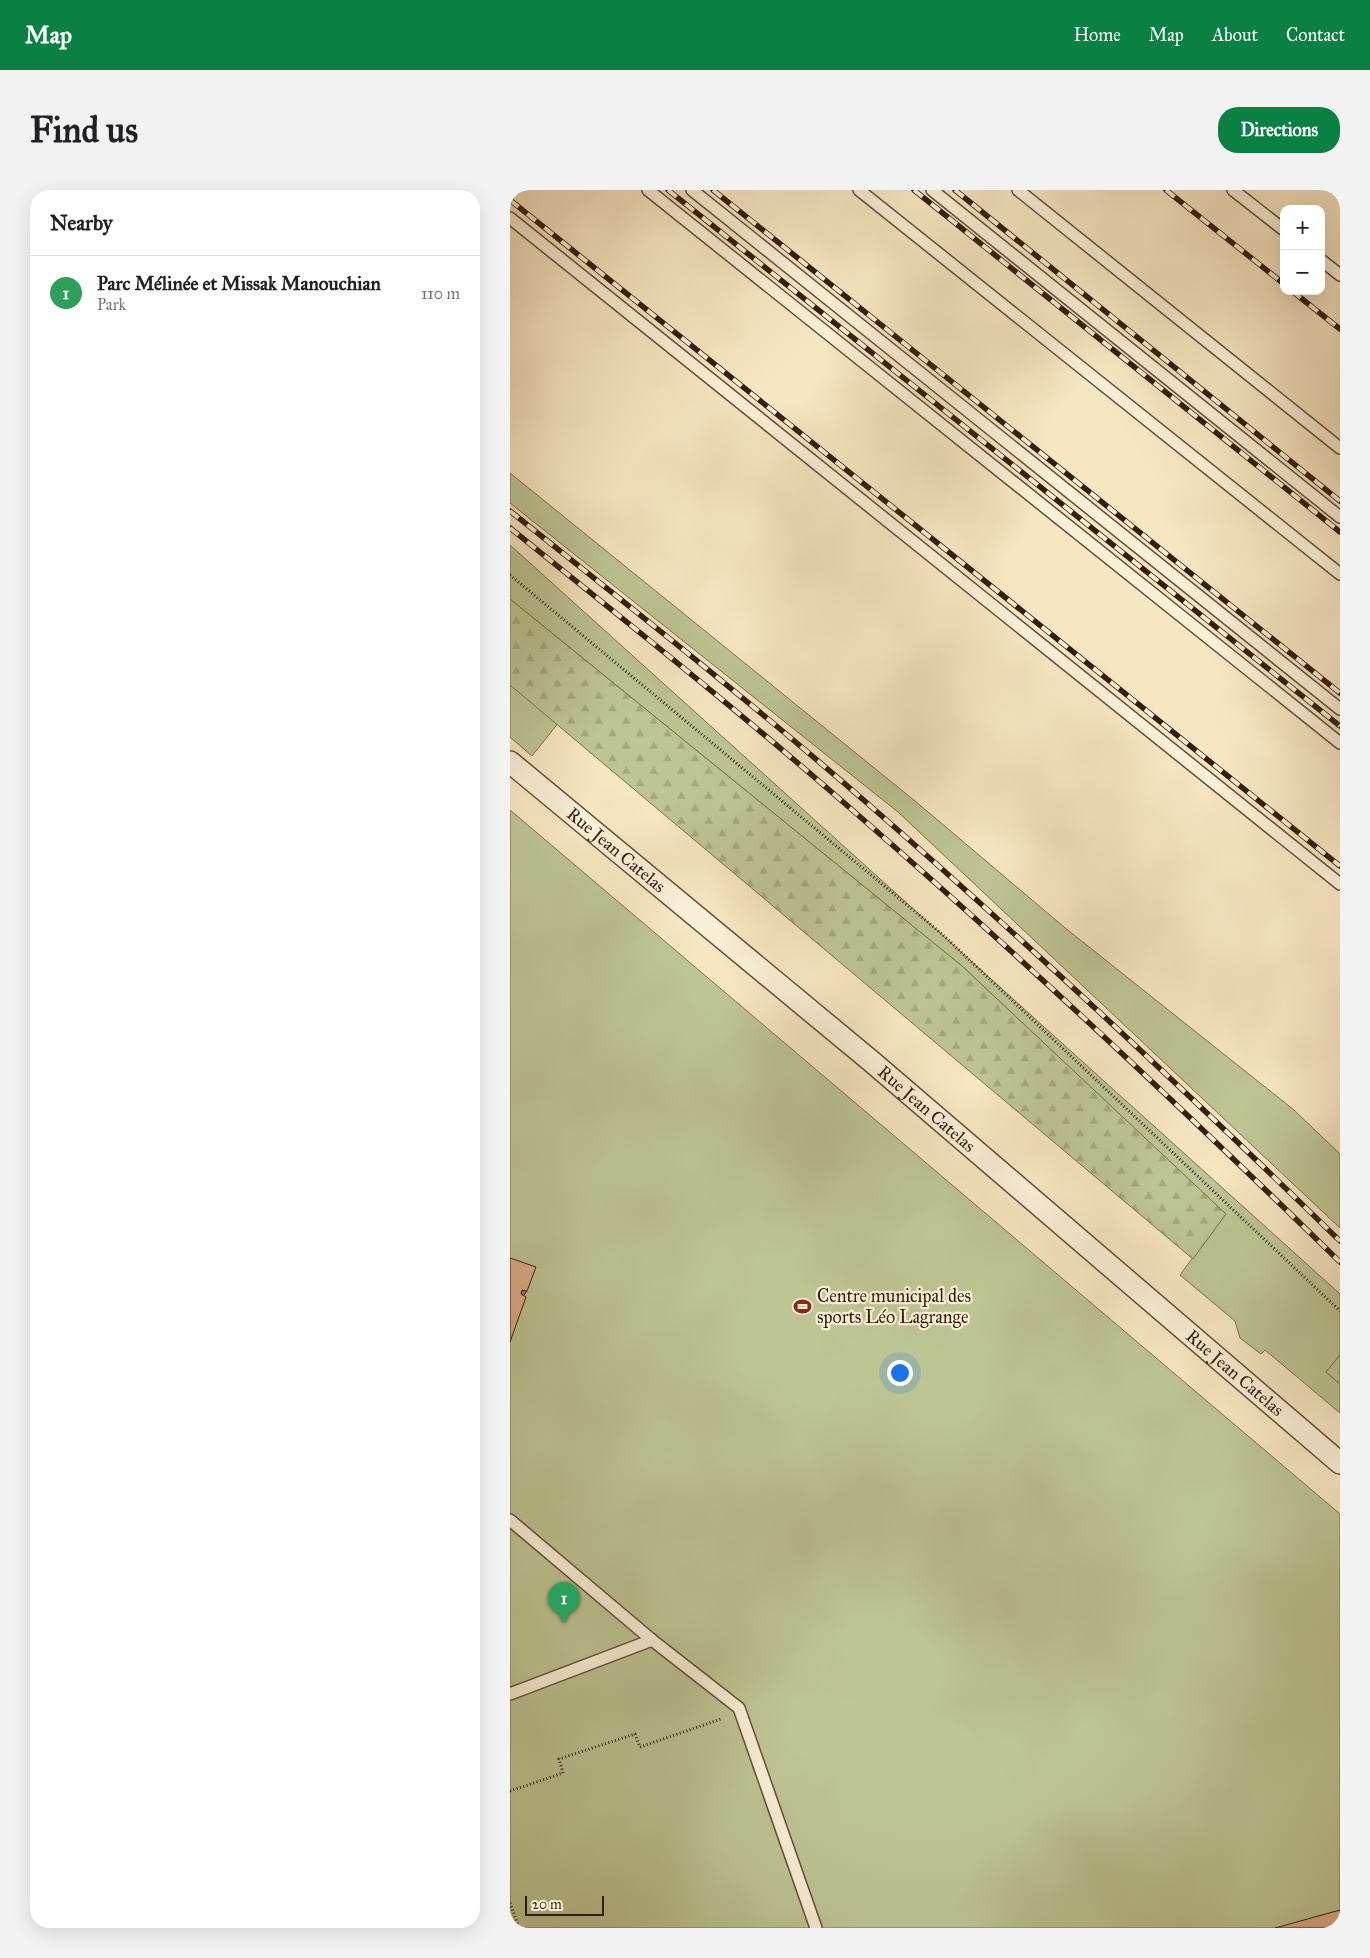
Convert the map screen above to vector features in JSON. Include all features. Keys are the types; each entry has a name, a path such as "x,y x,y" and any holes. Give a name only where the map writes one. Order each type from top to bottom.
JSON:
{"street":[{"name":"Rue Jean Catelas","path":"510,762 871,1061 1340,1463"}],"lane":[{"path":"648,190 1340,743"},
{"path":"692,190 1340,710"},
{"path":"860,190 1340,574"},
{"path":"932,190 1340,517"},
{"path":"1018,190 1340,448"},
{"path":"1233,190 1280,227"},
{"path":"510,218 1340,884"},
{"path":"1325,263 1340,275"},
{"path":"510,1520 652,1640 739,1708 816,1928"},
{"path":"510,1694 652,1640"}],"path":[{"path":"510,575 942,934 1340,1312"},
{"path":"510,1791 563,1773 559,1760 635,1734 640,1747 731,1716 739,1708"},
{"path":"510,1903 519,1928"}],"green space":[{"path":"510,473 915,801 1064,927 1294,1110 1340,1154 1340,1228 898,812 510,503"},
{"path":"510,545 1340,1294 1340,1355 1326,1372 1340,1384 1340,1413 1265,1350 1261,1354 1240,1338 1235,1321 1180,1275 1225,1214 962,966 510,599"},
{"path":"510,599 962,966 1226,1214 1193,1259 510,685"},
{"path":"510,681 559,722 532,756 510,737"},
{"name":"Centre municipal des sports Léo Lagrange","path":"510,810 1340,1514 1340,1928 510,1928"},
{"path":"1340,1355 1340,1384 1326,1372"}],"building":[{"path":"510,1258 536,1267 527,1291 522,1290 521,1294 526,1297 510,1342"},
{"path":"1340,1910 1340,1928 1275,1928"}],"railway":[{"path":"668,190 1340,726"},
{"path":"713,190 1340,693"},
{"path":"914,190 1340,532"},
{"path":"955,190 1340,501"},
{"path":"1166,190 1280,281"},
{"path":"510,200 1340,866"},
{"path":"1297,295 1340,329"},
{"path":"510,511 779,728 928,856 1224,1129 1340,1241"},
{"path":"510,528 729,705 920,869 1102,1035 1340,1262"}],"place":[{"name":"Centre municipal des sports Léo Lagrange","path":"803,1306"},
{"name":"Parc Mélinée et Missak Manouchian","path":"564,1623"}]}
